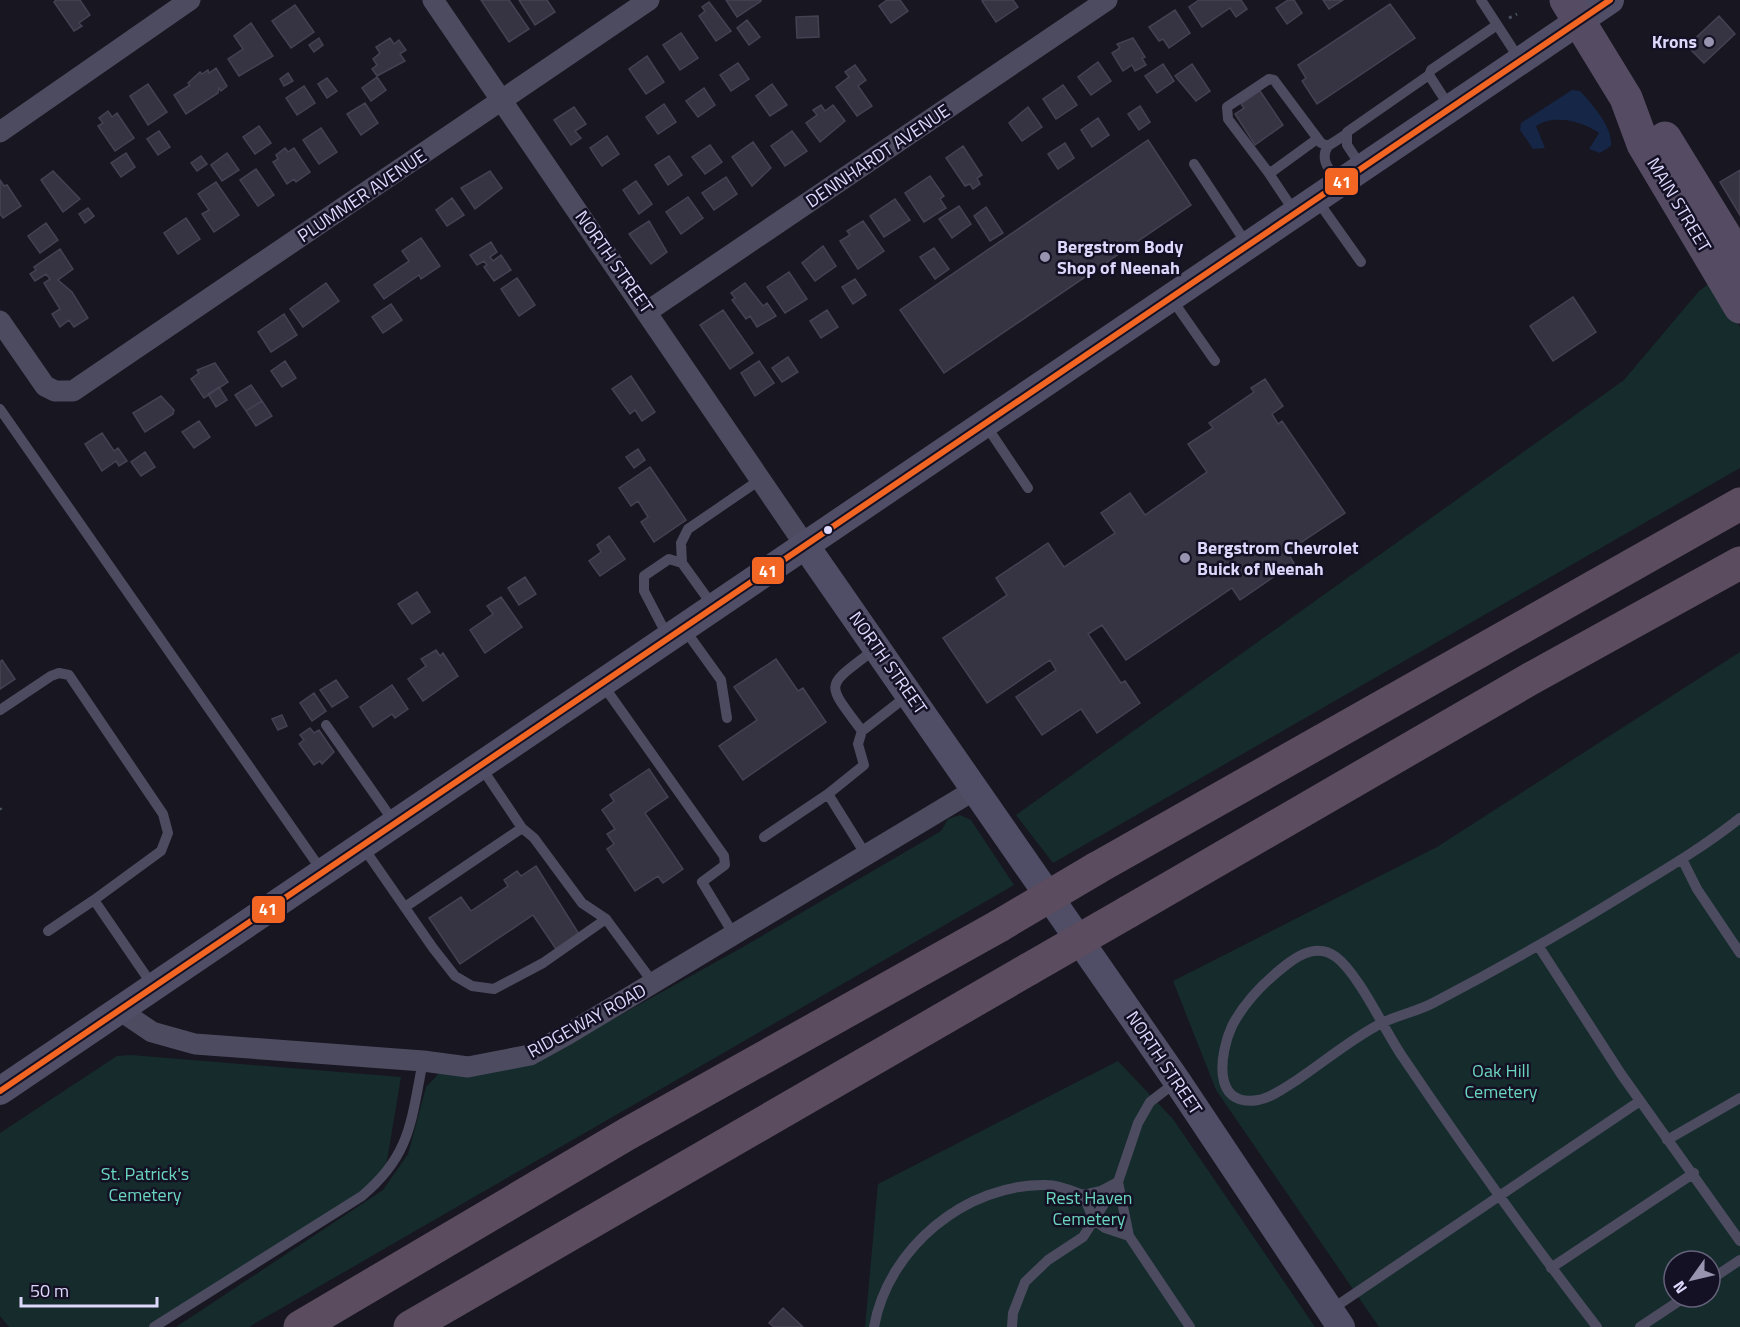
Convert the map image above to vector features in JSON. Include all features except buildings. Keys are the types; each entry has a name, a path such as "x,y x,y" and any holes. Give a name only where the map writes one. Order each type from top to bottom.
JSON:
{"highway":[{"path":"300,1327 627,1134 999,926 1097,868 1740,504"},
{"path":"410,1327 1530,679 1740,563"},
{"path":"1530,679 1642,639 1740,586"}],"main road":[{"path":"0,1091 479,764 1521,60 1572,10 1610,0"},
{"name":"MAIN STREET","path":"1572,10 1626,98 1642,144 1740,307"},
{"name":"MAIN STREET","path":"1626,98 1661,131 1740,260"},
{"name":"NORTH STREET","path":"805,545 1178,1081 1335,1319"}],"street":[{"path":"0,132 190,0"},
{"name":"NORTH STREET","path":"433,0 648,311 805,545"},
{"name":"PLUMMER AVENUE","path":"0,321 45,386 55,392 74,391 649,0"},
{"name":"DENNHARDT AVENUE","path":"648,311 1107,0"},
{"name":"RIDGEWAY ROAD","path":"118,1009 152,1032 195,1044 423,1061 468,1067 530,1055 654,984 976,789"}],"lane":[{"path":"1481,0 1521,60"},
{"path":"1361,262 1329,191 1325,151 1328,146 1429,75 1431,70 1497,25"},
{"path":"1429,75 1451,108"},
{"path":"1328,146 1317,140 1278,83 1269,79 1227,107 1228,119 1268,172 1329,191"},
{"path":"1329,191 1347,145 1345,135"},
{"path":"1268,172 1273,171 1317,140"},
{"path":"1194,164 1248,246"},
{"path":"1171,298 1215,361"},
{"path":"0,409 322,871"},
{"path":"984,424 1028,488"},
{"path":"713,606 682,563 681,543 688,529 761,479"},
{"path":"682,563 669,559 644,576 644,591 675,632 721,680 727,718"},
{"path":"862,731 835,694 834,686 838,678 877,647"},
{"path":"0,710 51,676 59,673 69,675 163,814 168,833 161,851 48,931"},
{"path":"602,682 724,856 725,865 702,882 734,935"},
{"path":"764,837 828,794 864,765 858,744 862,731 910,693"},
{"path":"326,725 394,822"},
{"path":"479,764 522,828 534,838 582,903 606,919 654,984"},
{"path":"828,794 866,855"},
{"path":"1597,1327 1551,1268 1500,1196 1381,1023 1344,963 1332,953 1318,949 1311,951 1291,961 1273,975 1243,1007 1231,1028 1221,1058 1221,1071 1226,1085 1235,1097 1245,1101 1261,1100 1289,1086 1381,1023 1428,1006 1539,947 1682,859 1740,818"},
{"path":"405,907 522,828"},
{"path":"361,844 455,976 472,986 494,989 543,963 606,919"},
{"path":"1682,859 1697,889 1740,953"},
{"path":"94,900 153,986"},
{"path":"1539,947 1640,1101 1667,1140 1694,1173 1740,1241"},
{"path":"154,1327 362,1197 378,1183 403,1150 423,1061"},
{"path":"1012,1327 1013,1313 1024,1282 1048,1260 1083,1237 1118,1182 1138,1124 1150,1102 1178,1081"},
{"path":"1667,1140 1740,1098"},
{"path":"1335,1319 1500,1196 1640,1101"},
{"path":"1551,1268 1694,1173"},
{"path":"874,1327 878,1303 887,1282 927,1232 951,1213 981,1198 1020,1187 1049,1185 1083,1195 1101,1191 1118,1182"},
{"path":"1118,1182 1129,1236 1190,1327"},
{"path":"1083,1195 1094,1220 1106,1228 1129,1236"},
{"path":"1722,1272 1740,1260"},
{"path":"1640,1327 1667,1309"}],"green space":[{"path":"1712,281 1740,327 1740,468 1053,863 1016,815 1624,380 1699,291"},
{"name":"Oak Hill Cemetery","path":"1740,652 1740,1327 1379,1327 1216,1090 1173,981 1437,847"},
{"path":"960,815 971,820 1014,885 249,1327 176,1327 383,1190 408,1154 426,1087 441,1071 568,1044 743,947 941,831 948,819"},
{"name":"St. Patrick's Cemetery","path":"131,1055 401,1077 386,1167 361,1192 149,1327 9,1327 0,1316 0,1133 117,1056"},
{"name":"Rest Haven Cemetery","path":"1118,1061 1173,1119 1315,1327 865,1327 878,1184"}],"water":[{"path":"1572,90 1580,91 1601,116 1609,131 1611,146 1600,153 1589,149 1599,133 1577,122 1551,120 1536,126 1545,148 1533,149 1520,130 1521,123"}],"transit line":[{"name":"41","path":"0,1091 1610,0"}],"place":[{"name":"Krons","path":"1709,42"},
{"name":"Bergstrom Body Shop of Neenah","path":"1045,257"},
{"name":"Bergstrom Chevrolet Buick of Neenah","path":"1185,558"}]}
